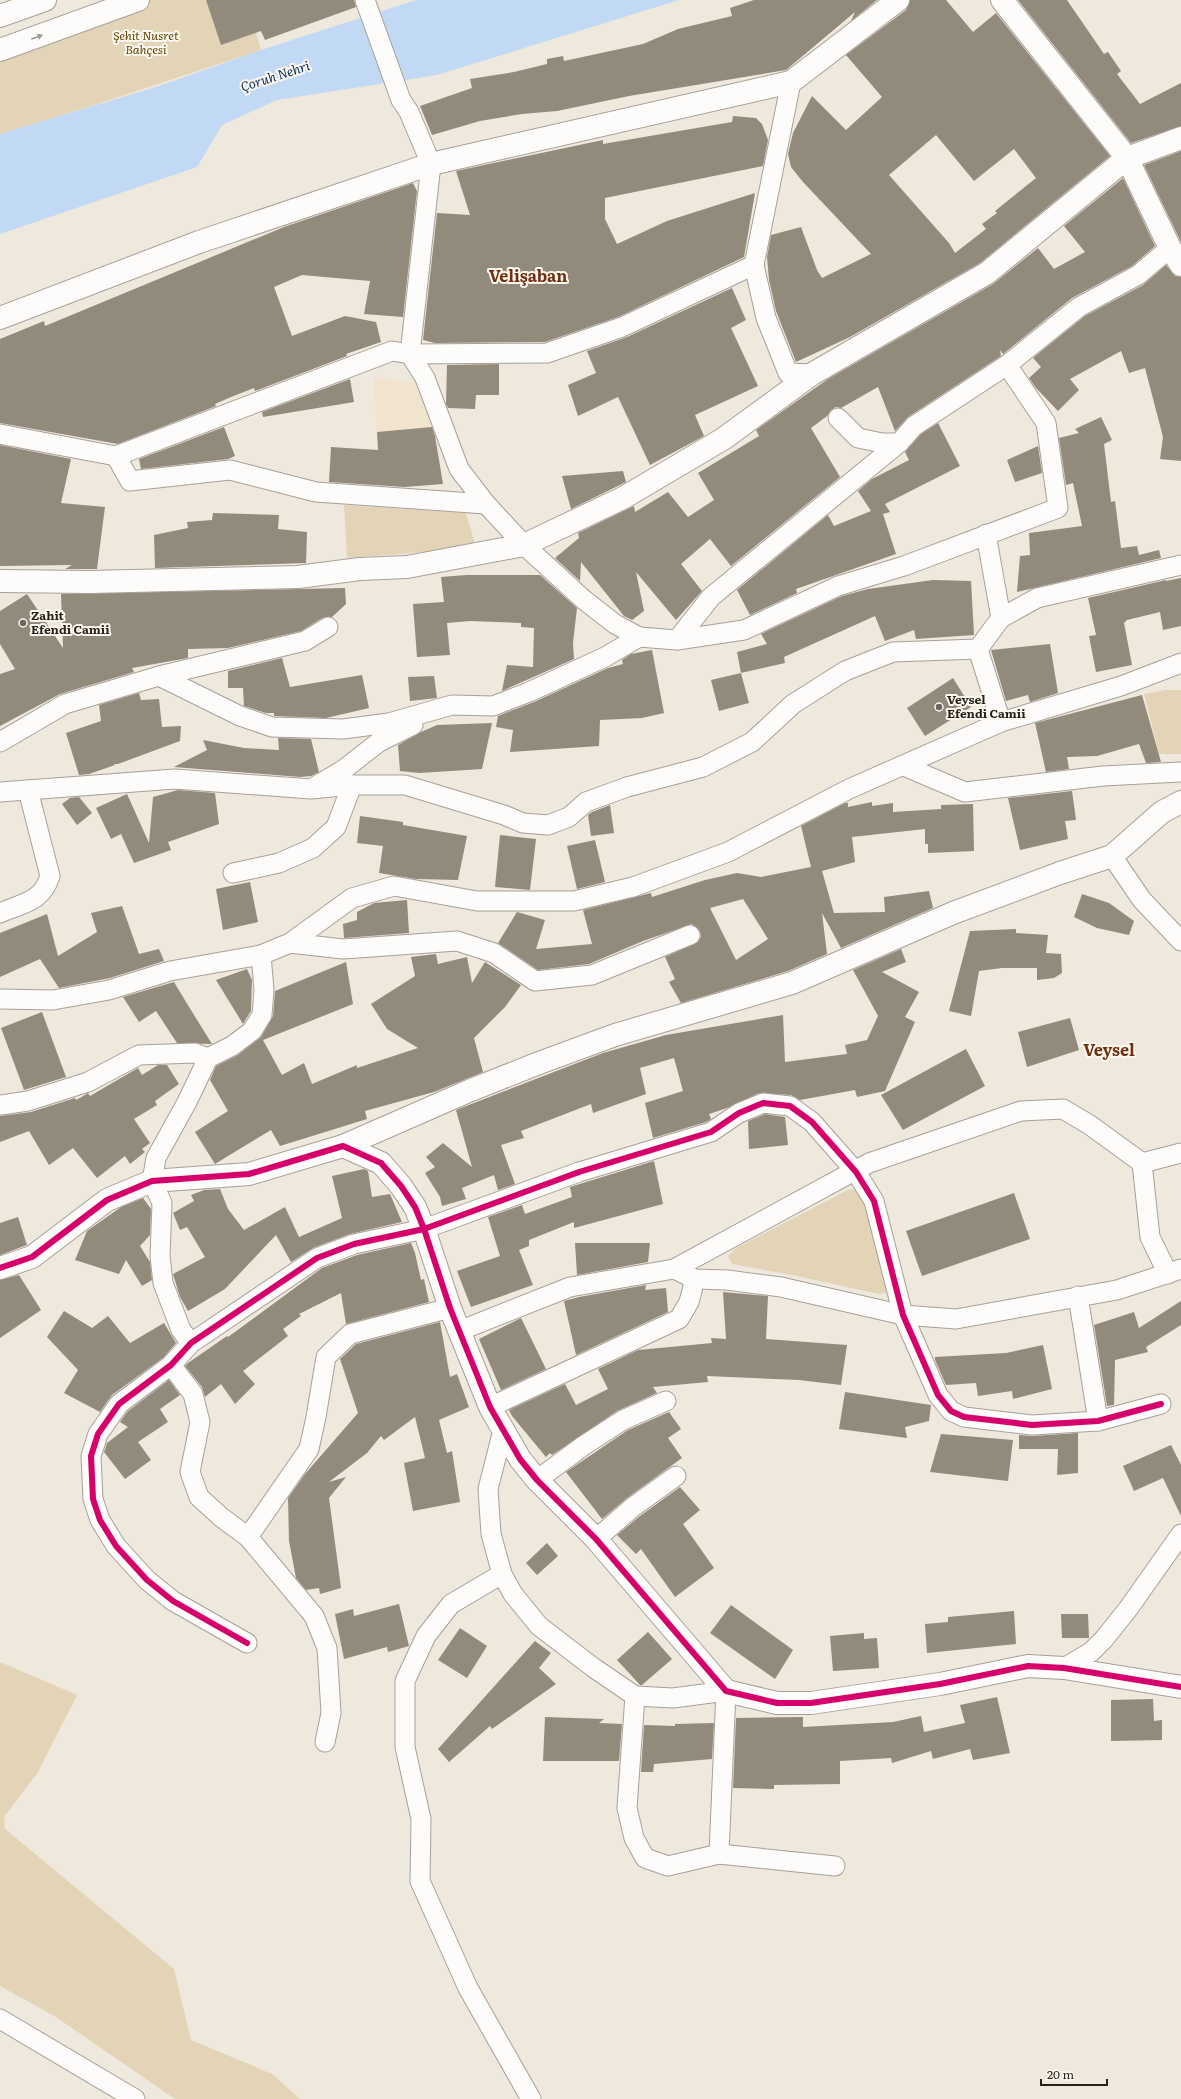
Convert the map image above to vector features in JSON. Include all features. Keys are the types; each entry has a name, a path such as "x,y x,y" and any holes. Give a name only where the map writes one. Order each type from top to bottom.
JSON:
{"street":[{"path":"0,16 45,0"},
{"path":"0,50 138,0"},
{"path":"365,0 401,100 409,112 431,164 410,354 425,378 459,469 486,504 524,545 614,624 639,637 677,640 744,630 838,586 904,566 1058,508 1046,423 1007,365"},
{"path":"0,318 199,242 431,164 790,82 898,0"},
{"path":"677,640 711,597 899,443 914,426 1007,365 1079,307 1175,257 1127,158 1002,0"},
{"path":"790,82 754,265 766,318 788,373 812,374"},
{"path":"0,581 90,582 298,577 360,569 407,567 524,545 623,498 723,439 812,374 987,273 1127,158 1181,138"},
{"path":"0,434 116,456 392,351 410,354 547,353 622,327 754,265"},
{"path":"838,418 858,438 882,443 899,443"},
{"path":"116,456 130,481 230,470 316,492 486,504"},
{"path":"986,534 1001,618"},
{"path":"978,649 1001,618 1037,598 1181,565"},
{"path":"0,742 65,704 159,676 305,641 328,627"},
{"path":"159,676 240,716 272,727 343,729 389,723 452,705 493,706 529,692 598,660 639,637"},
{"path":"978,649 1000,722"},
{"path":"0,792 175,779 310,789 352,785 405,785 504,815 523,823 548,825 569,817 586,802 621,790 703,767 752,742 793,704 852,668 892,652 978,649"},
{"path":"0,998 53,1000 109,990 170,971 261,955 290,944 352,898 394,886 477,901 574,901 633,887 728,852 849,789 904,766 1000,722 1122,686 1181,663"},
{"path":"310,789 343,770 379,742 452,705"},
{"path":"904,766 965,792 1103,776 1181,772"},
{"path":"234,873 279,863 313,848 336,827 352,785"},
{"path":"0,913 37,898 47,888 50,876 28,790"},
{"path":"0,1268 32,1257 107,1200 152,1181 249,1174 343,1146 471,1090 546,1060 615,1035 792,983 953,913 1060,873 1112,856 1162,812 1181,802"},
{"path":"1112,856 1142,900 1181,941"},
{"path":"290,944 343,949 457,941 494,953 535,981 592,974 690,935"},
{"path":"191,1343 181,1330 164,1283 160,1256 162,1203 152,1181 156,1158 187,1102 208,1058 232,1046 252,1031 262,1015 264,990 261,955"},
{"path":"0,1105 28,1101 88,1082 139,1055 196,1053 208,1058"},
{"path":"247,1643 173,1601 147,1580 116,1546 100,1520 93,1499 91,1456 98,1434 119,1404 171,1365 191,1343 318,1258 354,1244 424,1229 579,1172 711,1132 739,1113 763,1103 790,1106 812,1122 856,1172 874,1201 903,1315 938,1395 951,1412 964,1417 1032,1425 1098,1420 1160,1404"},
{"path":"459,1331 570,1287 674,1268 856,1172 869,1163 1020,1111 1063,1109 1090,1125 1142,1163 1150,1237 1174,1272 1117,1290 956,1319 903,1315 781,1287 727,1280 696,1279 674,1268"},
{"path":"343,1146 381,1164 401,1186 415,1208 424,1229 450,1308 490,1407 520,1459 537,1480 596,1538 726,1691 719,1854"},
{"path":"1142,1163 1181,1153"},
{"path":"490,1407 679,1319 689,1302 696,1279"},
{"path":"1078,1296 1098,1420"},
{"path":"248,1537 308,1449 316,1417 326,1357 350,1334 450,1308"},
{"path":"171,1365 193,1394 200,1422 190,1472 199,1497 221,1517 248,1537 314,1616 327,1648 331,1712 325,1742"},
{"path":"537,1480 583,1446 623,1420 666,1401"},
{"path":"503,1430 488,1489 491,1534 502,1574 513,1594 539,1626 594,1668 636,1696 673,1698 726,1691 777,1703 811,1703 940,1684 1028,1666 1064,1668 1181,1687"},
{"path":"596,1538 633,1507 676,1476"},
{"path":"1064,1668 1091,1652 1104,1639 1128,1609 1181,1534"},
{"path":"502,1574 451,1604 426,1636 405,1681 405,1747 420,1819 420,1881 468,1988 531,2099"},
{"path":"636,1696 627,1808 634,1838 644,1858 668,1866 719,1854 835,1866"},
{"path":"0,2019 135,2099"}],"shaded area":[{"path":"374,378 419,383 433,427 377,432"}],"green space":[{"name":"Şehit Nusret Bahçesi","path":"139,0 246,0 261,50 85,108 0,134 0,51"},
{"path":"344,505 466,513 475,544 425,552 347,558"},
{"path":"1166,690 1181,690 1181,754 1159,754 1144,694"},
{"path":"858,1189 864,1195 888,1289 886,1293 879,1294 792,1275 732,1264 728,1256 736,1248 848,1190"},
{"path":"0,1662 77,1695 38,1772 4,1817 5,1829 174,1969 191,2040 272,2074 300,2099 175,2099 56,2017 0,1986"}],"water":[{"name":"Çoruh Nehri","path":"416,0 679,0 437,75 277,100 222,125 197,167 0,234 0,134 159,86 261,50"}],"building":[{"path":"206,0 354,0 356,7 265,40 261,31 221,45"},
{"path":"754,0 877,0 851,21 855,12 786,70 629,96 557,111 522,114 480,121 432,135 420,106 472,88 470,79 514,72 547,64 547,59 563,56 564,61 643,44 678,29 732,16 730,8"},
{"path":"910,0 946,0 973,32 996,13 1110,156 980,263 850,337 796,362 776,311 769,280 767,257 771,235 801,227 817,270 822,278 871,254 803,182 791,167 788,154 793,133 812,96 846,130 882,97 846,55 906,10","holes":["936,135 974,181 1014,149 1036,178 995,211 997,213 982,224 986,229 955,253 949,243 889,175"]},
{"path":"1018,0 1067,0 1104,54 1108,52 1121,71 1117,74 1140,104 1181,83 1181,126 1131,143"},
{"path":"733,116 756,118 762,124 768,140 763,166 605,198 605,219 617,244 667,221 755,193 744,257 618,317 545,342 435,343 423,340 437,213 470,215 456,171 603,140 603,144 732,122"},
{"path":"1181,151 1181,242 1144,165"},
{"path":"1123,178 1155,246 1132,266 1072,298 1003,354 1000,350 1001,356 908,417 895,431 878,387 841,408 836,407 831,410 827,416 811,428 840,477 731,566 710,539 681,564 702,591 676,620 636,572 644,611 632,620 624,616 581,562 580,581 555,558 579,538 578,533 634,506 635,512 668,492 688,517 714,500 698,473 759,436 756,430 828,379 993,284 1038,248 1054,269 1085,252 1064,226"},
{"path":"413,183 417,191 403,317 364,314 370,281 302,275 274,287 292,336 345,316 376,322 381,342 346,354 347,356 255,391 254,388 215,404 216,406 118,444 0,423 0,339 44,321 45,326 284,227"},
{"path":"1166,265 1175,276 1181,277 1181,461 1160,459 1163,437 1145,368 1129,373 1121,351 1070,379 1079,390 1058,411 1036,388 1029,378 1041,367 1033,358 1085,316 1143,285"},
{"path":"732,288 746,320 731,328 758,386 695,415 704,436 650,465 618,397 578,416 568,385 596,373 587,351 627,337"},
{"path":"499,364 499,395 476,395 475,409 448,408 446,404 447,365"},
{"path":"350,379 354,402 263,417 262,412"},
{"path":"1101,417 1112,440 1104,444 1111,502 1115,501 1121,548 1137,546 1139,555 1159,550 1161,558 1017,592 1020,556 1030,555 1029,533 1082,526 1073,483 1066,485 1059,438 1079,433 1075,429"},
{"path":"938,423 960,466 885,504 890,512 883,514 896,554 796,589 797,593 750,615 737,590 828,515 834,526 871,511 858,491 872,479 909,460 905,452 921,434"},
{"path":"224,427 235,456 228,459 141,469 139,459"},
{"path":"432,427 435,436 443,484 405,487 329,482 331,447 378,450 377,432"},
{"path":"0,445 71,459 61,503 105,507 97,569 65,569 72,565 0,566"},
{"path":"1038,446 1042,473 1015,482 1007,460"},
{"path":"623,471 626,482 571,509 562,476"},
{"path":"213,513 279,515 278,529 307,532 306,563 155,568 154,535 188,528 187,522 212,520"},
{"path":"466,575 540,575 577,608 573,643 574,659 502,691 507,665 533,667 534,628 521,627 521,623 470,621 447,623 450,655 417,657 413,604 444,602 441,577"},
{"path":"1181,578 1181,626 1163,630 1160,612 1127,620 1124,623 1132,665 1096,672 1089,636 1096,635 1088,598"},
{"path":"933,580 971,581 974,635 916,639 914,630 885,641 875,616 784,657 785,663 741,673 737,652 767,644 761,634 842,596 868,589"},
{"path":"345,588 346,604 332,617 322,618 301,631 228,648 188,649 188,658 132,668 134,672 60,694 0,726 0,674 15,669 0,644 0,611 27,594 63,648 61,594"},
{"path":"1050,644 1058,693 1030,702 1028,695 1006,701 991,650"},
{"path":"652,650 664,713 642,718 600,720 599,746 510,752 513,730 496,727 498,716 534,702 608,668 623,664 622,660 631,654"},
{"path":"282,658 290,687 362,675 369,708 326,718 274,716 274,713 266,713 244,706 243,688 228,688 228,671"},
{"path":"741,673 749,703 719,711 711,680"},
{"path":"434,676 437,698 410,701 408,677"},
{"name":"Veysel Efendi Camii","path":"953,678 971,707 925,736 907,708"},
{"path":"139,693 141,700 159,699 162,727 181,726 180,741 89,774 79,775 66,733 101,721 99,705"},
{"path":"1142,695 1161,762 1146,763 1139,744 1097,756 1067,757 1069,769 1046,772 1035,723"},
{"path":"492,723 482,769 419,773 400,771 398,745 421,732 437,725"},
{"path":"278,738 311,739 319,772 311,776 300,777 174,767 207,750 203,740 244,748 279,750"},
{"path":"178,790 215,793 219,824 168,842 171,850 134,863 121,834 111,839 96,808 127,794 149,843 153,797"},
{"path":"1072,791 1076,820 1065,821 1068,839 1020,850 1008,798"},
{"path":"79,797 92,813 77,825 62,804 70,798"},
{"path":"872,802 872,806 893,803 893,812 941,809 941,805 973,804 974,851 928,853 928,844 925,844 925,829 852,837 855,862 822,871 834,913 885,912 884,897 929,891 933,908 841,948 822,913 827,954 788,971 681,1003 669,982 675,979 665,957 698,942 701,937 700,931 692,924 643,941 589,964 538,970 498,943 517,912 545,920 536,949 592,944 583,910 651,893 652,897 705,880 737,873 761,877 811,867 801,826 845,803 848,803 848,807","holes":["743,899 768,939 736,960 710,908"]},
{"path":"610,805 614,833 591,836 588,815"},
{"path":"360,816 403,822 403,825 467,836 458,880 416,879 379,873 383,846 357,843"},
{"path":"500,835 536,839 530,890 495,887"},
{"path":"595,840 605,882 577,889 567,846"},
{"path":"250,882 258,922 223,930 216,889"},
{"path":"1082,894 1109,903 1134,921 1129,935 1097,928 1074,917"},
{"path":"407,900 409,933 344,938 343,924 357,920 357,912 374,903"},
{"path":"122,906 139,954 159,949 164,961 110,978 59,988 40,959 0,977 0,933 47,914 58,956 97,932 91,913"},
{"path":"1016,929 1016,933 1048,935 1046,953 1061,954 1062,973 1054,978 1037,980 1037,968 1002,968 979,971 971,1016 949,1011 970,931"},
{"path":"901,949 906,962 882,972 919,992 905,1017 915,1022 885,1091 857,1097 855,1090 800,1100 791,1095 759,1093 727,1108 709,1114 711,1119 706,1122 653,1138 645,1103 683,1091 674,1058 640,1068 646,1094 593,1113 591,1104 521,1131 524,1138 501,1145 515,1184 498,1190 494,1175 462,1188 466,1199 442,1206 440,1197 425,1173 435,1167 426,1157 443,1143 472,1167 456,1110 603,1053 666,1035 783,1015 785,1062 847,1054 845,1045 867,1040 878,1016 853,970"},
{"path":"436,954 438,964 467,957 472,983 485,962 521,985 505,1007 474,1038 483,1072 434,1092 365,1111 367,1119 280,1146 271,1130 215,1164 195,1132 228,1111 210,1080 216,1066 238,1055 261,1037 273,1016 275,991 346,962 353,1004 263,1040 282,1075 304,1063 312,1084 357,1065 357,1068 418,1048 387,1029 371,1004 415,976 411,957"},
{"path":"247,969 252,980 251,1011 243,1024 216,980"},
{"path":"174,982 212,1044 177,1043 156,1011 139,1022 123,997"},
{"path":"42,1012 66,1077 24,1090 1,1028"},
{"path":"1070,1018 1079,1050 1027,1067 1018,1032"},
{"path":"966,1049 985,1086 903,1130 881,1095"},
{"path":"158,1065 167,1065 179,1084 155,1101 157,1105 134,1119 150,1143 142,1149 145,1152 130,1164 125,1156 97,1178 73,1148 49,1165 29,1131 0,1142 0,1116 31,1112 75,1098 76,1100 88,1093 90,1096 138,1068 142,1075"},
{"path":"765,1114 785,1117 788,1145 749,1149 748,1121"},
{"path":"654,1161 663,1204 574,1228 574,1222 529,1240 529,1246 519,1250 533,1285 471,1307 457,1271 500,1256 488,1217 522,1205 525,1214 572,1197 570,1187"},
{"path":"364,1169 368,1171 372,1197 390,1194 402,1222 350,1234 313,1248 291,1262 276,1235 225,1289 188,1311 180,1297 173,1274 205,1257 187,1227 180,1230 173,1213 194,1201 191,1195 204,1190 220,1189 228,1209 244,1230 285,1207 299,1237 342,1218 332,1176"},
{"path":"1014,1193 1030,1239 922,1276 906,1231"},
{"path":"143,1198 151,1209 150,1235 140,1246 150,1262 152,1280 142,1286 126,1260 119,1274 75,1260 87,1231 121,1207"},
{"path":"18,1217 27,1245 0,1255 0,1223"},
{"path":"411,1243 415,1253 421,1280 424,1279 429,1302 346,1324 341,1293 299,1314 301,1316 283,1329 288,1336 243,1371 255,1384 235,1404 221,1384 205,1397 202,1387 185,1366 227,1336 228,1337 322,1268 357,1255"},
{"path":"575,1243 650,1243 648,1262 577,1275"},
{"path":"19,1275 41,1310 0,1338 0,1280"},
{"path":"646,1285 645,1290 666,1288 668,1312 576,1355 564,1301"},
{"path":"723,1292 768,1296 766,1339 847,1345 841,1385 799,1380 707,1376 708,1382 653,1387 657,1393 617,1411 552,1455 550,1453 546,1457 512,1416 509,1410 565,1384 576,1405 608,1389 598,1369 638,1350 712,1343 711,1338 726,1339"},
{"path":"1181,1301 1181,1325 1146,1347 1148,1352 1115,1360 1114,1405 1107,1406 1094,1325 1134,1312 1139,1328"},
{"path":"64,1311 92,1328 108,1316 130,1343 164,1323 176,1343 164,1357 112,1395 100,1412 64,1393 78,1370 47,1337"},
{"path":"521,1318 546,1369 501,1390 479,1339"},
{"path":"440,1322 450,1377 457,1374 469,1407 439,1420 447,1453 452,1451 460,1502 413,1511 404,1463 425,1458 415,1417 384,1440 381,1436 367,1453 329,1482 346,1477 329,1498 341,1588 320,1594 319,1588 306,1590 296,1578 289,1541 288,1498 305,1474 358,1413 340,1359 356,1344"},
{"path":"1043,1345 1052,1389 1013,1399 1012,1391 978,1396 976,1383 946,1385 935,1360 935,1357 1006,1353"},
{"path":"169,1380 180,1395 160,1409 168,1422 138,1442 151,1460 125,1479 104,1452 107,1443 128,1427 120,1422 127,1412"},
{"path":"845,1392 931,1405 929,1421 905,1427 907,1438 839,1429"},
{"path":"669,1412 681,1429 668,1438 682,1458 627,1498 602,1519 566,1472 628,1430"},
{"path":"1078,1433 1078,1473 1057,1475 1058,1449 1019,1449 1019,1435 1033,1436"},
{"path":"941,1434 1013,1440 1008,1481 930,1472"},
{"path":"1171,1445 1181,1465 1181,1516 1163,1478 1134,1491 1123,1466"},
{"path":"680,1487 700,1510 683,1524 714,1568 675,1597 641,1549 636,1554 617,1535"},
{"path":"547,1543 558,1556 537,1575 526,1563"},
{"path":"399,1604 409,1646 388,1652 387,1647 344,1659 335,1614 353,1609 354,1616"},
{"path":"731,1605 793,1650 775,1679 710,1633"},
{"path":"1014,1611 1016,1644 927,1653 925,1624 948,1622 948,1617"},
{"path":"1061,1614 1088,1614 1089,1638 1062,1638"},
{"path":"460,1628 487,1646 467,1678 438,1660"},
{"path":"648,1632 672,1659 642,1685 640,1685 617,1660"},
{"path":"864,1633 864,1639 877,1638 879,1668 833,1671 830,1636"},
{"path":"535,1641 551,1653 539,1668 556,1684 492,1729 490,1726 449,1762 438,1749"},
{"path":"997,1697 1010,1753 973,1760 970,1749 933,1759 931,1751 892,1763 891,1758 840,1761 840,1784 774,1785 774,1789 733,1788 736,1718 803,1717 803,1727 893,1722 921,1716 924,1732 965,1723 960,1705"},
{"path":"1153,1699 1154,1721 1162,1720 1162,1740 1111,1741 1111,1700"},
{"path":"545,1717 604,1719 599,1723 622,1724 619,1761 543,1761"},
{"path":"714,1723 712,1759 654,1764 653,1772 641,1772 644,1725 675,1726 675,1724"}],"cycle path":[{"path":"247,1643 173,1601 147,1580 116,1546 100,1520 93,1499 91,1456 98,1434 119,1404 171,1365 191,1343 317,1258 354,1244 424,1229 579,1172 711,1132 739,1113 763,1103 790,1106 812,1122 856,1172 874,1201 903,1315 938,1395 951,1411 964,1417 1032,1425 1098,1421 1161,1404"},
{"path":"0,1268 32,1257 107,1200 152,1181 249,1174 343,1146 381,1163 401,1186 415,1207 424,1229 450,1308 490,1407 520,1459 537,1480 596,1539 726,1691 777,1703 811,1703 940,1684 1028,1666 1064,1668 1181,1687"}],"place":[{"name":"Zahit Efendi Camii","path":"23,623"},
{"name":"Veysel Efendi Camii","path":"939,707"}],"district":[{"name":"Velişaban","path":"528,276"},
{"name":"Veysel","path":"1109,1050"}]}
